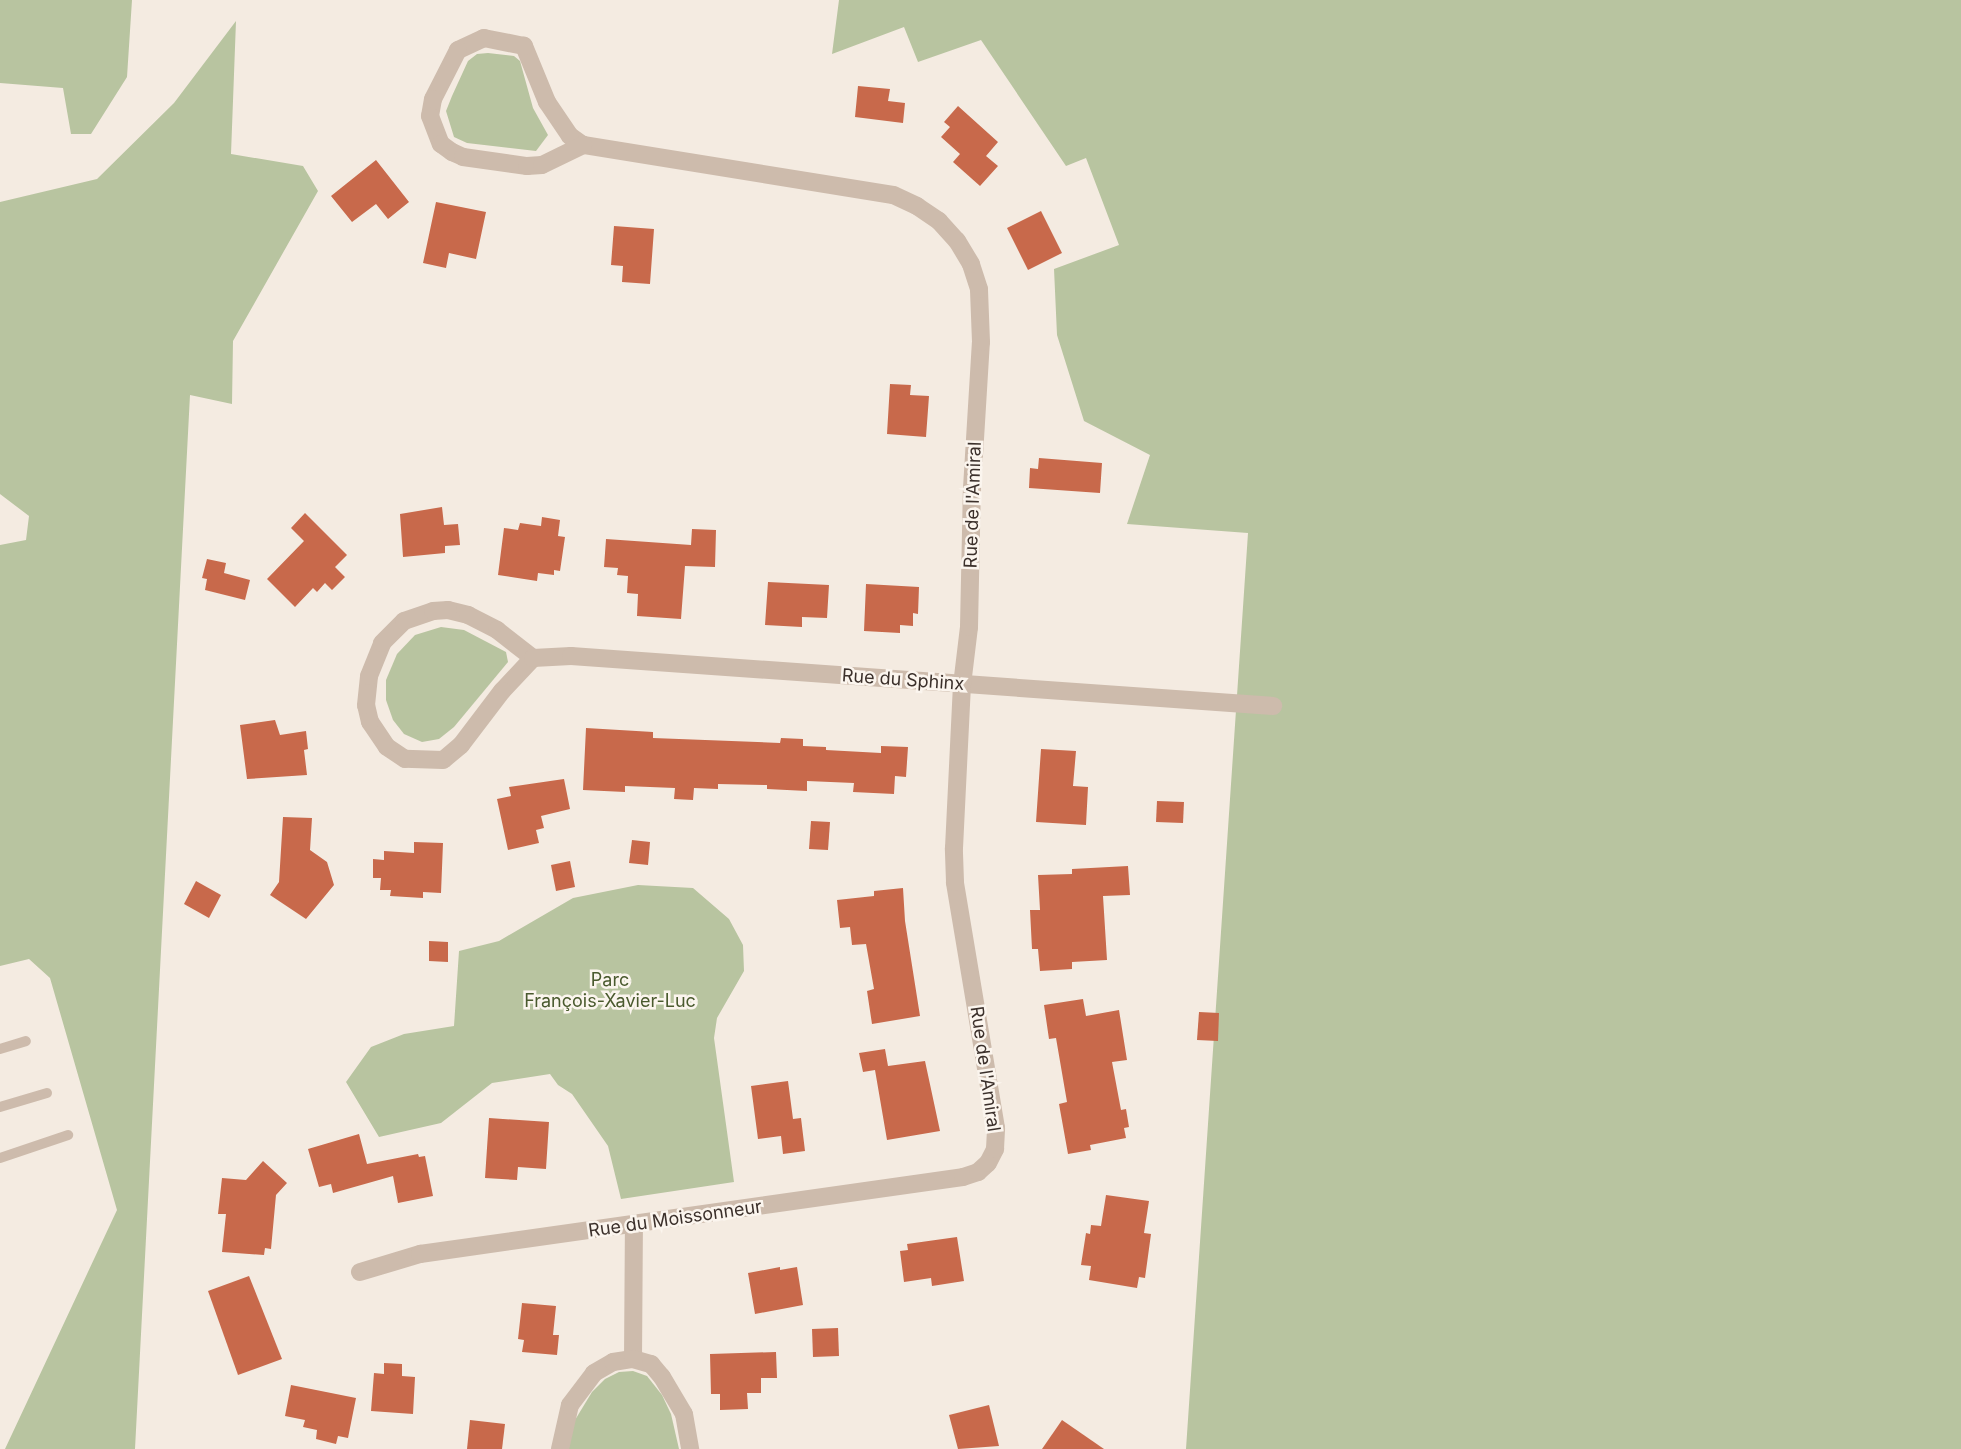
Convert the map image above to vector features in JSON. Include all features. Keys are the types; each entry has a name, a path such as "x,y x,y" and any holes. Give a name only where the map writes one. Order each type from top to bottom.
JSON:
{"street":[{"path":"484,38 524,46 547,102 570,136 583,145 542,165 527,166 463,157 441,144 430,116 433,99 458,50 484,38"},
{"name":"Rue de l'Amiral","path":"583,145 874,190 918,206 939,221 957,241 971,264 979,289 981,314 972,488 969,627 962,685 954,848 955,882 996,1128 995,1149 988,1163"},
{"path":"448,610 468,615 497,630 533,659 502,691 461,745 443,760 405,759 387,747 370,722 366,705 369,676 382,643 404,621 433,611 448,610"},
{"name":"Rue du Sphinx","path":"533,659 571,656 1273,706"},
{"name":"Rue du Moissonneur","path":"360,1272 420,1254 963,1177 978,1172 988,1163"},
{"path":"633,1359 634,1225"},
{"path":"559,1449 570,1405 594,1373 613,1362 633,1359 651,1364 662,1377 684,1414 690,1449"}],"lane":[{"path":"0,1049 26,1041"},
{"path":"0,1107 47,1093"},
{"path":"0,1157 68,1135"}],"green space":[{"path":"0,0 132,0 127,77 91,134 71,134 63,88 0,83"},
{"path":"839,0 1961,0 1961,1449 1186,1449 1248,533 1127,524 1150,455 1084,421 1057,335 1054,269 1119,245 1086,158 1066,166 981,40 918,62 904,27 832,54"},
{"path":"236,21 231,154 303,166 318,191 233,341 232,404 190,395 135,1449 5,1449 117,1210 50,978 29,959 0,966 0,545 26,540 29,516 0,494 0,202 97,179 174,103"},
{"path":"477,54 514,56 520,61 533,108 548,135 536,151 467,143 454,137 446,111 452,96 468,61"},
{"path":"441,627 464,630 506,652 508,662 454,727 439,739 422,742 404,734 393,720 386,700 386,680 397,654 415,635"},
{"name":"Parc François-Xavier-Luc","path":"638,885 693,888 729,919 743,945 744,971 717,1018 714,1038 734,1182 621,1199 608,1146 572,1094 558,1085 550,1074 492,1083 441,1123 379,1137 346,1082 371,1047 404,1034 454,1026 459,951 499,941 573,898"},
{"path":"633,1371 647,1376 662,1395 671,1414 679,1449 568,1449 575,1420 592,1392 605,1379 619,1372"}],"building":[{"path":"858,86 890,89 888,101 905,103 903,123 855,117"},
{"path":"958,106 998,142 986,156 998,166 980,186 953,162 960,154 941,137 950,127 944,122"},
{"path":"376,160 409,202 388,219 376,204 352,222 331,196"},
{"path":"436,202 486,212 476,259 449,253 446,268 423,263"},
{"path":"1041,211 1062,253 1028,270 1007,228"},
{"path":"614,226 654,229 650,284 622,282 623,266 611,265"},
{"path":"890,384 911,385 910,395 929,396 926,437 887,434"},
{"path":"1039,458 1102,463 1100,493 1029,488 1030,468 1038,469"},
{"path":"442,507 444,525 458,524 460,545 445,546 445,553 403,557 400,514"},
{"path":"305,513 347,555 335,567 345,577 332,590 325,583 317,592 313,588 295,607 267,579 304,541 291,528"},
{"path":"542,517 560,520 558,536 565,537 560,571 554,570 554,575 538,573 537,581 498,575 504,528 518,530 520,523 541,526"},
{"path":"692,529 716,530 715,567 685,566 681,619 637,616 638,594 627,593 628,576 617,575 618,568 604,567 606,539 691,545"},
{"path":"207,559 226,563 224,573 250,580 245,600 205,590 207,579 202,578"},
{"path":"768,582 829,585 827,618 802,617 802,627 765,625"},
{"path":"866,584 919,587 918,614 913,613 913,626 900,625 900,633 864,631"},
{"path":"275,720 280,735 306,731 308,749 304,750 307,775 247,779 240,725"},
{"path":"586,728 653,732 653,738 780,743 781,738 803,739 803,746 826,747 826,750 881,753 881,746 908,747 906,777 895,776 894,794 853,792 854,783 807,781 807,791 767,789 767,785 718,784 718,789 694,788 693,800 674,799 675,788 625,786 625,792 583,790"},
{"path":"1041,749 1076,751 1073,786 1088,787 1086,825 1036,822"},
{"path":"564,779 570,809 541,816 544,828 536,830 539,843 508,850 497,799 511,796 509,787"},
{"path":"1157,801 1184,802 1183,823 1156,822"},
{"path":"283,817 312,818 310,850 327,862 334,885 306,919 270,895 279,882"},
{"path":"811,821 830,822 828,850 809,849"},
{"path":"632,840 650,842 648,865 629,863"},
{"path":"414,842 443,843 441,893 423,892 423,898 390,896 391,890 380,890 381,878 373,878 373,859 384,860 384,851 414,853"},
{"path":"570,861 575,887 556,891 551,865"},
{"path":"1128,866 1130,895 1103,896 1107,960 1072,962 1072,969 1040,971 1038,949 1032,949 1030,910 1040,910 1038,875 1072,874 1072,869"},
{"path":"196,881 221,895 209,918 184,904"},
{"path":"903,888 905,921 920,1016 872,1024 867,991 874,989 866,944 852,945 850,927 840,928 837,900 874,896 874,891"},
{"path":"429,941 448,942 448,962 429,961"},
{"path":"1083,999 1086,1016 1119,1010 1127,1060 1112,1062 1121,1110 1126,1109 1129,1127 1124,1128 1126,1138 1090,1145 1091,1150 1068,1154 1059,1104 1067,1102 1056,1038 1049,1039 1044,1005"},
{"path":"1199,1012 1219,1013 1218,1041 1197,1040"},
{"path":"885,1049 888,1066 925,1061 940,1131 887,1140 875,1070 863,1072 859,1053"},
{"path":"788,1081 793,1119 801,1118 805,1151 783,1154 781,1136 758,1139 751,1086"},
{"path":"489,1118 549,1122 546,1169 518,1167 517,1180 485,1178"},
{"path":"359,1134 367,1164 418,1154 419,1157 425,1156 433,1196 398,1203 393,1176 333,1193 331,1184 319,1187 308,1149"},
{"path":"263,1161 287,1183 276,1195 271,1249 265,1248 264,1255 222,1252 226,1214 218,1214 222,1178 246,1180"},
{"path":"1106,1195 1149,1201 1144,1233 1151,1234 1145,1278 1139,1277 1137,1288 1089,1280 1091,1266 1081,1265 1086,1233 1090,1234 1091,1225 1101,1226"},
{"path":"957,1237 964,1281 932,1286 931,1278 904,1282 900,1251 908,1250 907,1244"},
{"path":"780,1267 780,1270 797,1267 803,1305 755,1314 748,1273"},
{"path":"249,1276 282,1359 238,1375 208,1291"},
{"path":"522,1303 556,1306 553,1335 559,1335 557,1355 522,1352 524,1340 518,1339"},
{"path":"838,1328 839,1356 813,1357 812,1329"},
{"path":"776,1352 777,1378 761,1378 761,1393 747,1393 748,1409 720,1410 720,1394 711,1394 710,1354"},
{"path":"384,1363 402,1364 402,1376 415,1377 413,1414 371,1411 374,1373 384,1374"},
{"path":"291,1385 356,1398 348,1438 338,1436 336,1444 316,1439 317,1430 303,1427 305,1420 285,1416"},
{"path":"989,1405 999,1446 958,1449 949,1415"},
{"path":"470,1420 505,1424 502,1449 467,1449"},
{"path":"1062,1420 1104,1449 1042,1449"}]}
